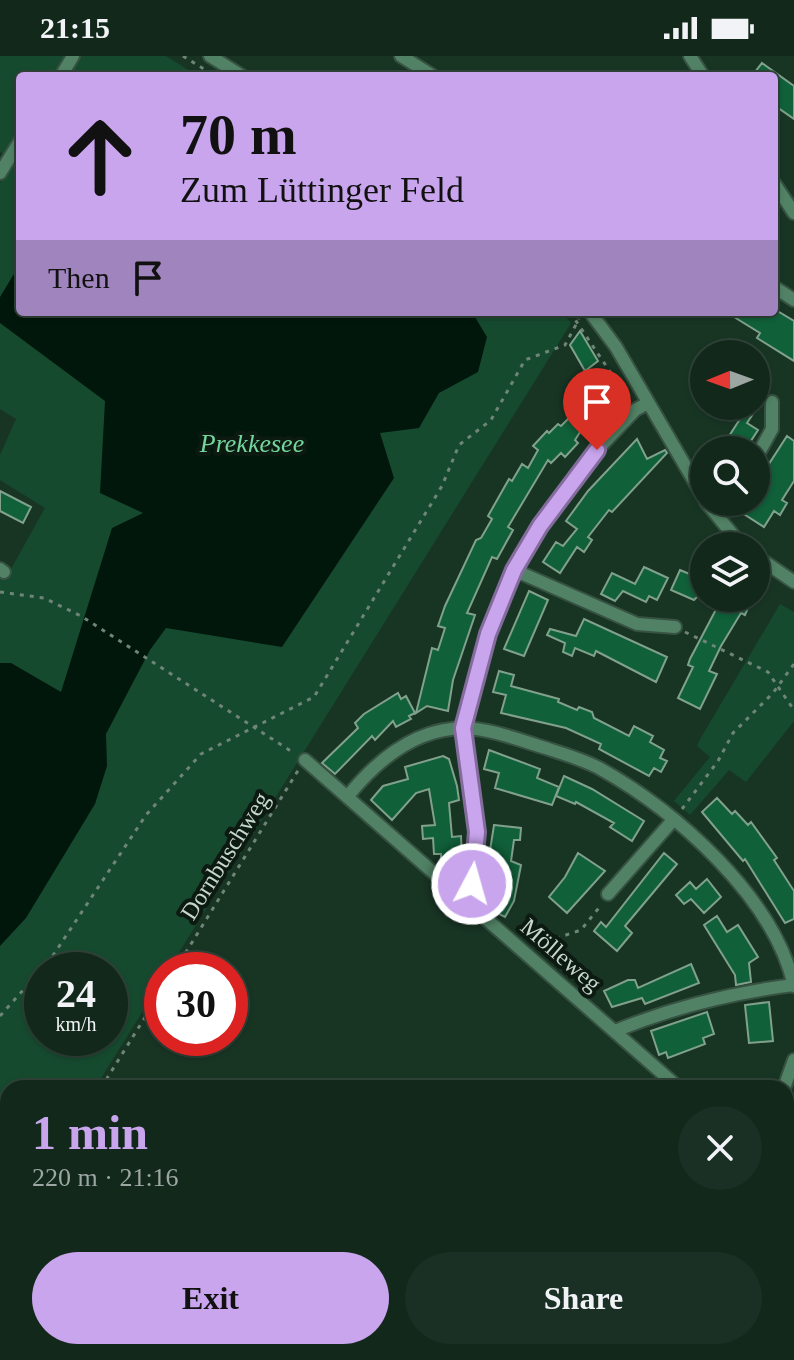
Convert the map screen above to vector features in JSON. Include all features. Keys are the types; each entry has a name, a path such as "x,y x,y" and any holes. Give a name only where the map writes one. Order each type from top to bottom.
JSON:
{"street":[{"path":"210,56 236,72"},
{"path":"401,56 427,72"},
{"path":"0,173 16,147"},
{"path":"778,189 794,213"},
{"path":"593,316 616,347 690,474"},
{"path":"768,436 772,429 772,402"},
{"path":"467,902 477,832 463,728 488,634 514,570 563,493 635,410 648,403"},
{"path":"718,516 731,532"},
{"path":"770,566 794,582"},
{"path":"514,570 637,624 675,627"},
{"path":"348,796 389,754 411,741 463,728 504,735 596,766 674,819 749,896 780,948 794,985 711,997 667,1010 615,1031"},
{"name":"Mölleweg","path":"305,760 670,1080"},
{"path":"608,894 674,819"},
{"path":"787,1080 794,1060"}],"path":[{"path":"183,56 209,72"},
{"path":"574,316 635,410"},
{"path":"0,1016 50,960 146,815 201,754 314,697 442,486 459,445 491,420 525,360 565,345 580,316"},
{"path":"0,592 44,598 81,616 305,760"},
{"path":"675,627 753,663 780,685 782,696 794,710"},
{"path":"674,819 745,718 780,685 794,664"},
{"name":"Dornbuschweg","path":"186,952 305,760"},
{"path":"532,959 551,940 581,930 608,894"},
{"path":"106,1080 144,1019"}],"green space":[{"path":"0,56 68,56 58,72 16,72 16,139 6,155 0,152"},
{"path":"80,56 166,56 192,72 70,72"},
{"path":"16,157 16,316 565,316 571,323 179,952 144,952 144,1009 128,1035 128,952 24,952 24,1056 115,1056 100,1080 0,1080 0,575 6,578 45,508 0,480 0,455 16,419 0,409 0,183"},
{"path":"780,604 794,612 794,721 746,782 729,770 690,815 674,801 710,757 697,746 699,741"}],"water":[{"name":"Prekkesee","path":"16,271 16,316 474,316 487,337 478,372 439,393 419,428 380,433 394,478 282,647 166,628 150,650 106,734 107,766 95,804 26,918 0,946 0,663 11,663 61,692 112,528 143,513 100,493 105,401 0,323 0,297"}],"building":[{"path":"762,63 775,72 755,72"},
{"path":"778,74 794,86 794,119 778,108"},
{"path":"779,312 794,321 794,361 770,346 770,340 757,338 760,333 732,316 778,316"},
{"path":"580,331 598,361 585,371 570,345"},
{"path":"594,371 616,402 582,429 575,440 578,443 565,457 561,453 551,463 548,460 508,527 513,530 497,559 492,557 467,613 475,615 453,680 448,711 427,706 416,713 432,648 438,650 445,628 438,626 445,606 476,540 481,538 492,519 488,516 509,479 512,481 522,464 528,468 538,450 533,446 547,431 549,433 558,424 561,426 578,409 566,394"},
{"path":"739,420 749,420 747,423 758,430 754,436 729,436"},
{"path":"787,436 794,441 794,481 782,500 787,503 780,515 774,511 764,527 747,516 770,516 770,462"},
{"path":"637,439 647,459 665,450 667,453 612,512 609,510 588,537 592,540 584,552 577,547 560,573 543,562 556,542 563,546 577,529 566,521 588,491"},
{"path":"0,491 31,507 23,523 0,511"},
{"path":"644,567 668,578 657,600 649,596 646,602 623,591 615,601 601,594 612,573 635,584"},
{"path":"680,570 690,574 690,598 671,590"},
{"path":"529,591 548,600 524,656 504,649"},
{"path":"715,612 746,612 745,615 741,613 709,671 717,674 700,709 678,698 693,667 688,665"},
{"path":"584,619 667,657 656,682 596,651 594,656 575,648 572,656 563,652 565,643 547,635 550,629 576,636"},
{"path":"499,671 514,675 511,686 559,699 558,702 577,710 579,707 592,712 594,718 629,736 634,726 653,736 650,742 664,750 660,758 667,761 661,772 654,768 649,776 599,749 601,744 566,728 501,713 506,695 493,692"},
{"path":"398,693 401,699 406,696 415,713 409,716 411,719 396,727 393,721 375,740 372,736 335,774 322,763 358,728 355,723 364,714"},
{"path":"489,750 540,769 537,778 559,787 552,805 495,788 499,773 484,769"},
{"path":"443,756 449,759 457,786 459,800 449,803 452,837 461,836 462,862 441,863 441,854 434,854 433,838 423,839 422,826 435,825 429,789 416,793 392,820 371,800 383,786 408,779 405,767"},
{"path":"564,776 644,821 632,841 610,827 614,823 576,802 556,796"},
{"path":"717,798 732,814 735,811 748,825 751,822 777,858 774,860 794,891 794,919 785,923 745,859 743,861 702,812"},
{"path":"494,825 521,828 520,840 514,840 511,861 521,865 514,901 505,917 495,912 502,899 483,895"},
{"path":"578,853 605,871 567,913 549,897"},
{"path":"664,853 677,864 625,926 632,933 617,951 594,931 601,922 606,927"},
{"path":"707,879 721,897 704,913 691,899 684,904 676,895 690,882 696,889"},
{"path":"717,916 727,932 738,925 758,957 749,963 751,982 736,985 735,975 704,925"},
{"path":"691,964 699,983 645,1004 642,998 612,1007 604,991 628,980 635,980 638,988"},
{"path":"769,1002 773,1041 749,1043 745,1005"},
{"path":"707,1012 714,1034 703,1038 705,1044 668,1058 666,1052 659,1055 651,1031"}],"route":[{"path":"472,884 477,832 463,728 488,634 514,570 540,526 597,450"}]}
